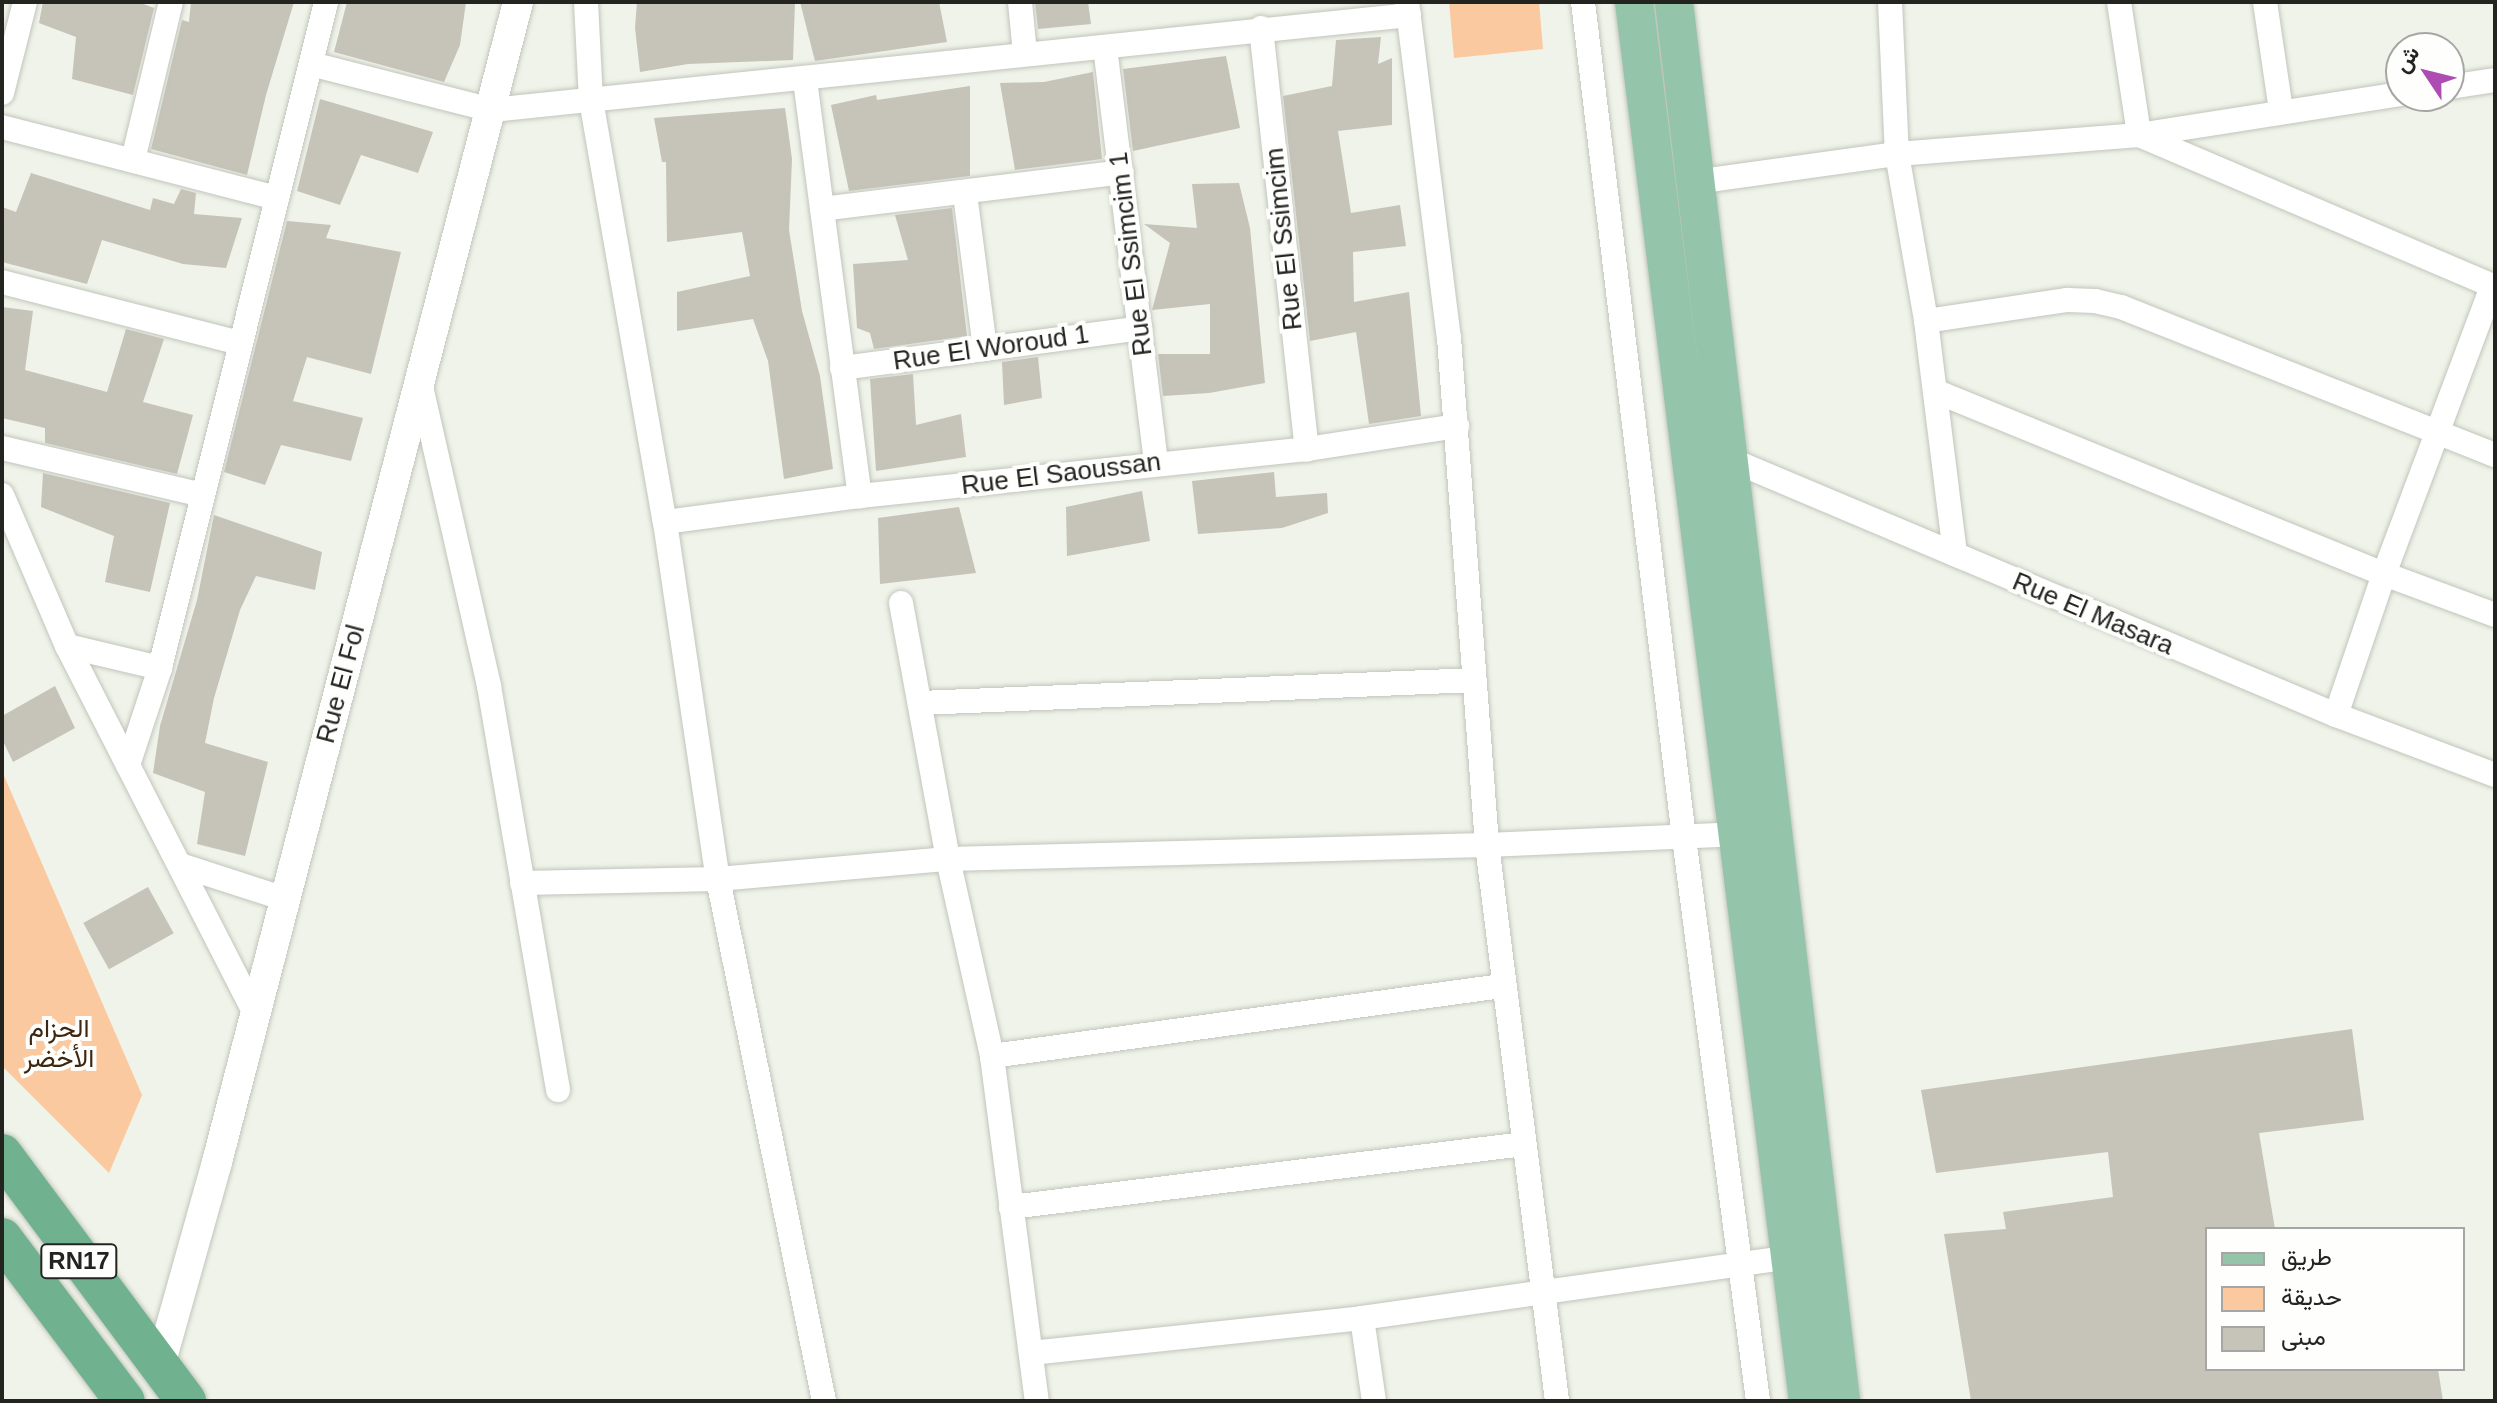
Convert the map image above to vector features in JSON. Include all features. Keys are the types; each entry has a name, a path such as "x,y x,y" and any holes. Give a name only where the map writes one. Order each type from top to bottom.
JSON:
{"highway":[{"name":"RN17","path":"2,1154 186,1401"},
{"name":"RN17","path":"2,1238 125,1401"}],"main road":[{"path":"1634,2 1808,1401"},
{"path":"1674,2 1841,1401"}],"street":[{"path":"2,93 25,2"},
{"path":"133,160 171,2"},
{"path":"128,765 160,668 326,2"},
{"name":"Rue El Fol","path":"160,1365 213,1176 518,2"},
{"path":"586,2 591,100 665,522 718,879 824,1401"},
{"path":"1020,2 1025,54"},
{"path":"1583,2 1684,838 1758,1401"},
{"path":"1891,2 1897,154 1926,321 1955,554"},
{"path":"2119,2 2139,135"},
{"path":"2265,2 2281,111"},
{"path":"311,64 492,110 1105,47 1408,8 1457,426 1487,845 1502,986 1557,1401"},
{"name":"Rue El Ssimcim","path":"1261,28 1307,449"},
{"name":"Rue El Ssimcim 1","path":"1105,47 1156,462"},
{"path":"805,80 860,496"},
{"path":"2465,85 2495,80"},
{"path":"1695,182 1897,154 2139,135 2385,96"},
{"path":"2,127 277,198"},
{"path":"2139,135 2494,287 2436,432 2336,715"},
{"path":"822,209 965,194 1122,172"},
{"path":"965,194 985,349"},
{"path":"2,282 240,343"},
{"path":"1926,321 2067,300 2095,301 2121,307 2495,455"},
{"name":"Rue El Woroud 1","path":"842,368 1140,328"},
{"path":"420,380 489,686 558,1090"},
{"path":"1935,391 2384,574 2495,615"},
{"name":"Rue El Saoussan","path":"665,522 860,496 1047,478 1156,462 1307,449 1457,426"},
{"path":"2,448 202,495"},
{"name":"Rue El Masara","path":"1691,459 1729,459 2336,715 2495,775"},
{"path":"2,495 67,646 254,1011"},
{"path":"901,603 948,859 992,1056 1037,1401"},
{"path":"67,646 160,668"},
{"path":"920,703 1475,680"},
{"path":"522,883 718,879 948,859 1487,845 1736,834"},
{"path":"180,865 285,899"},
{"path":"992,1056 1502,986"},
{"path":"1011,1207 1524,1144"},
{"path":"1031,1353 1362,1318 1791,1257"},
{"path":"1362,1318 1374,1401"}],"green space":[{"path":"1449,2 1539,2 1543,49 1454,58"},
{"name":"الحزام الأخضر","path":"2,771 142,1095 109,1173 2,1066"}],"building":[{"path":"43,2 138,2 154,8 133,95 72,79 76,37 39,23"},
{"path":"191,2 294,2 266,95 247,175 151,149 182,20 189,22"},
{"path":"347,2 466,2 460,45 444,82 334,52"},
{"path":"637,2 795,2 793,60 688,64 640,72 635,28"},
{"path":"800,2 939,2 947,42 815,61"},
{"path":"1035,2 1088,2 1091,24 1038,29"},
{"path":"1381,37 1378,64 1392,58 1392,125 1338,131 1351,213 1400,205 1406,246 1353,252 1354,302 1409,292 1421,416 1369,424 1356,332 1310,341 1283,96 1332,86 1336,40"},
{"path":"1226,56 1240,128 1133,151 1123,69"},
{"path":"1093,72 1102,159 1015,170 1000,83 1044,82"},
{"path":"970,86 970,176 849,191 831,105 876,95 877,100"},
{"path":"320,99 433,132 418,173 361,155 340,205 297,191"},
{"path":"785,108 792,159 789,230 802,311 820,376 833,469 784,479 768,361 753,319 677,331 677,292 750,276 742,232 667,242 666,162 662,162 654,118"},
{"path":"31,173 150,210 153,198 174,204 181,189 196,193 194,214 242,218 226,268 183,264 102,240 87,284 2,262 2,207 16,212"},
{"path":"1239,183 1250,228 1265,383 1209,393 1163,396 1158,354 1210,354 1210,304 1152,310 1170,243 1144,224 1197,228 1192,184"},
{"path":"952,208 967,336 874,349 870,333 857,328 853,264 908,260 895,215"},
{"path":"287,221 331,225 326,238 401,252 371,374 307,357 293,401 363,418 351,461 281,445 265,485 224,472"},
{"path":"2,307 33,311 25,370 107,392 126,329 164,339 143,402 193,415 177,474 45,443 45,428 2,418"},
{"path":"1038,357 1042,398 1004,405 1002,362"},
{"path":"913,374 916,425 961,414 966,457 876,471 870,379"},
{"path":"1274,472 1276,497 1327,493 1328,513 1282,528 1198,534 1192,481"},
{"path":"43,473 170,503 150,592 105,582 114,536 41,507"},
{"path":"1142,491 1150,541 1067,556 1066,507"},
{"path":"959,507 976,573 880,584 878,518"},
{"path":"214,515 322,552 315,590 256,576 240,610 214,698 205,743 268,762 245,856 197,844 205,792 153,773 160,726 197,600"},
{"path":"55,686 75,728 13,762 2,739 2,716"},
{"path":"148,887 174,933 109,969 83,923"},
{"path":"2352,1029 2364,1120 2259,1133 2275,1227 2205,1227 2205,1371 2438,1371 2443,1401 1971,1401 1944,1234 2006,1229 2003,1212 2113,1197 2108,1152 1936,1173 1921,1090"}]}
